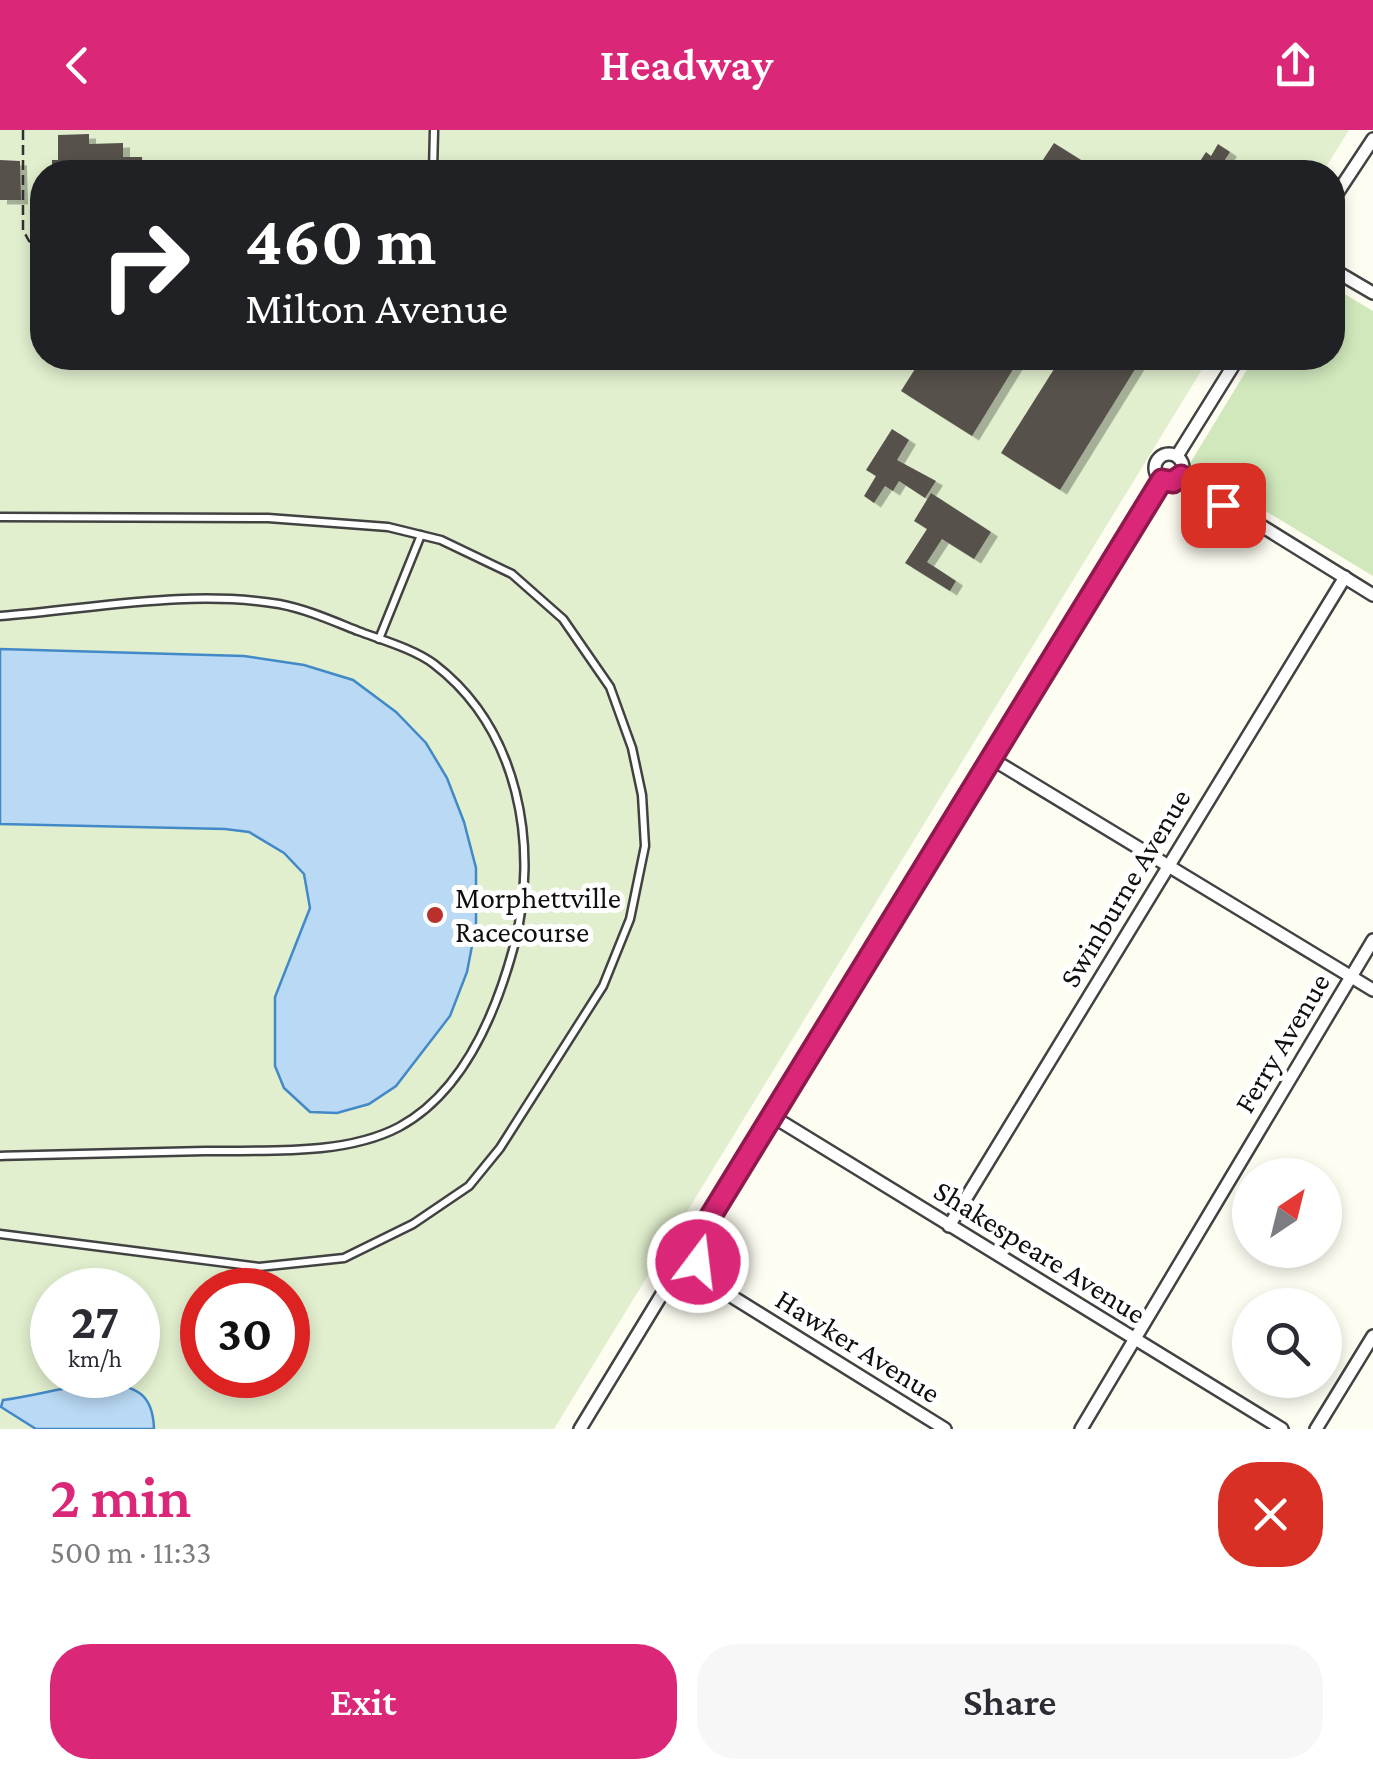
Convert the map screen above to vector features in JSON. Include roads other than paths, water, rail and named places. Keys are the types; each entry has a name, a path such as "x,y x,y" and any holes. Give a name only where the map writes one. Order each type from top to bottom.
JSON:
{"street":[{"path":"1345,181 1371,140"},
{"path":"1345,277 1373,293"},
{"path":"1177,456 1231,370"},
{"path":"1168,454 1177,456 1183,463 1181,476 1173,482 1162,480 1156,473 1158,460 1168,454"},
{"path":"1181,476 1373,595"},
{"path":"690,1250 1162,480"},
{"name":"Swinburne Avenue","path":"949,1226 1345,577"},
{"path":"992,760 1373,990"},
{"name":"Ferry Avenue","path":"1080,1429 1373,940"},
{"name":"Shakespeare Avenue","path":"772,1116 1282,1429"},
{"path":"678,1248 690,1250 698,1262 694,1273 686,1278 673,1276 667,1266 669,1254 678,1248"},
{"name":"Hawker Avenue","path":"694,1273 945,1429"},
{"path":"580,1429 673,1276"},
{"path":"1316,1429 1373,1336"}],"lane":[{"path":"433,160 434,130"},
{"path":"0,518 268,518 388,528 441,540 512,574 563,619 610,686 632,748 642,795 645,846 630,919 603,986 500,1148 469,1186 414,1224 344,1258 259,1267 0,1234"},
{"path":"380,639 421,535"},
{"path":"0,616 144,600 280,604 432,662 472,700 495,734 523,827 527,871 508,969 479,1040 456,1075 398,1127 352,1142 277,1150 0,1156"}],"water":[{"path":"0,649 244,656 304,665 353,680 396,712 426,743 447,778 464,822 476,868 476,925 467,972 450,1016 396,1086 369,1104 337,1113 310,1112 284,1088 275,1066 275,997 310,908 304,874 284,853 249,832 225,829 0,824"},
{"path":"30,1395 30,1398 145,1398 154,1429 36,1429 1,1407 3,1400"}],"place":[{"name":"Morphettville Racecourse","path":"435,915"}]}
